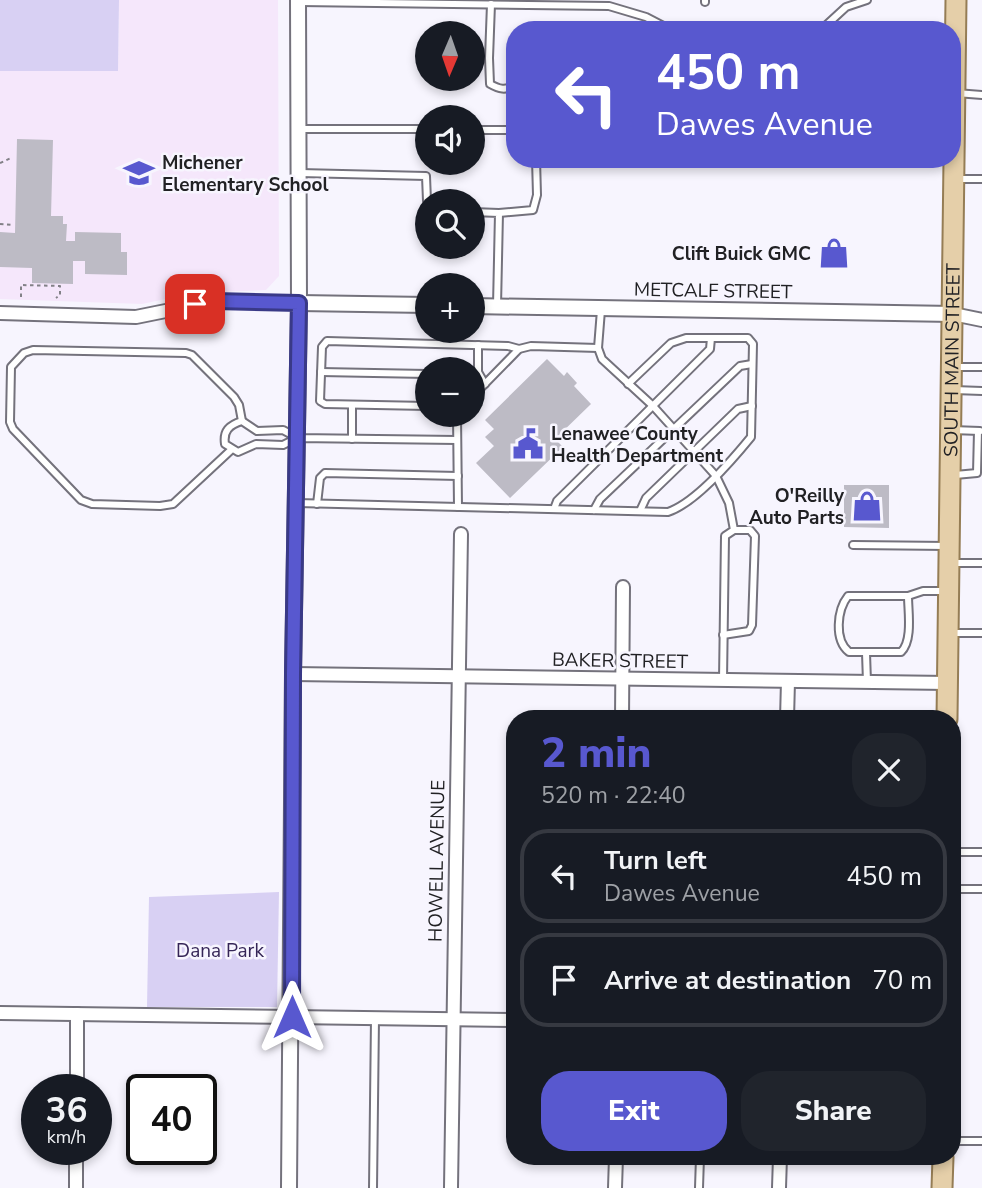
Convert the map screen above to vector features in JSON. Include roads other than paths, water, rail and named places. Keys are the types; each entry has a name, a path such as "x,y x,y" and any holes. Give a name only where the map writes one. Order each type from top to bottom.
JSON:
{"main road":[{"name":"SOUTH MAIN STREET","path":"956,0 956,21"},
{"name":"SOUTH MAIN STREET","path":"947,710 954,168"},
{"path":"942,1188 943,1165"}],"street":[{"path":"289,1188 300,173 298,1"},
{"path":"0,313 136,317 215,301 415,305"},
{"name":"METCALF STREET","path":"485,306 953,314"},
{"path":"953,314 982,320"},
{"name":"HOWELL AVENUE","path":"451,1188 461,534"},
{"path":"622,710 623,587"},
{"name":"BAKER STREET","path":"293,674 947,683"},
{"path":"787,710 788,681"},
{"path":"0,1013 506,1020"},
{"path":"77,1014 77,1074"},
{"path":"76,1165 76,1188"},
{"path":"615,1188 616,1165"},
{"path":"779,1188 780,1165"}],"lane":[{"path":"831,21 850,2 867,0"},
{"path":"298,1 602,3 652,21"},
{"path":"491,4 490,84 498,89 506,89"},
{"path":"961,93 982,95"},
{"path":"299,129 415,129"},
{"path":"485,130 506,130"},
{"path":"485,212 533,210 537,195 536,168"},
{"path":"300,173 426,176 427,189"},
{"path":"954,180 982,179"},
{"path":"496,306 499,213"},
{"path":"601,308 598,348 602,359 653,406 716,477 729,503 734,530"},
{"path":"296,503 668,512 678,509 716,477 751,437 753,344 748,338 686,338 671,343 628,384"},
{"path":"554,509 557,501 710,349 711,338"},
{"path":"415,406 324,404 320,401 322,347 327,341 508,346 519,349 531,346 598,348"},
{"path":"477,357 478,345"},
{"path":"485,384 519,349"},
{"path":"231,450 173,503 160,506 105,504 81,500 13,429 10,422 11,367 24,353 33,350 186,353 234,397 239,405 242,421 257,431 283,430 297,438"},
{"path":"594,510 600,499 740,366 752,364"},
{"path":"952,367 982,368"},
{"path":"321,372 415,374"},
{"path":"952,390 982,391"},
{"path":"352,405 352,439"},
{"path":"640,511 646,498 738,409 752,406"},
{"path":"242,421 226,430 225,444 238,452 256,444 283,445 297,438 457,440"},
{"path":"457,427 458,507"},
{"path":"951,430 980,431 977,473 951,476"},
{"path":"256,444 257,431"},
{"path":"317,504 320,478 325,473 458,476"},
{"path":"723,635 749,631 752,625 754,536 750,530 734,530 725,536 723,635 723,680"},
{"path":"853,545 949,555 982,563"},
{"path":"908,596 908,640 905,648 896,653 866,653 849,652 843,648 840,614 848,596 908,596 923,591 949,591"},
{"path":"948,633 982,633"},
{"path":"866,653 867,682"},
{"path":"961,852 980,853"},
{"path":"961,889 982,889"},
{"path":"373,1188 376,1018"},
{"path":"961,1141 982,1141"},
{"path":"699,1188 700,1165"}],"place":[{"name":"Michener Elementary School","path":"139,173"},
{"name":"Clift Buick GMC","path":"834,253"},
{"name":"Lenawee County Health Department","path":"528,444"},
{"name":"O'Reilly Auto Parts","path":"867,506"}],"park label":[{"name":"Dana Park","path":"220,950"}]}
